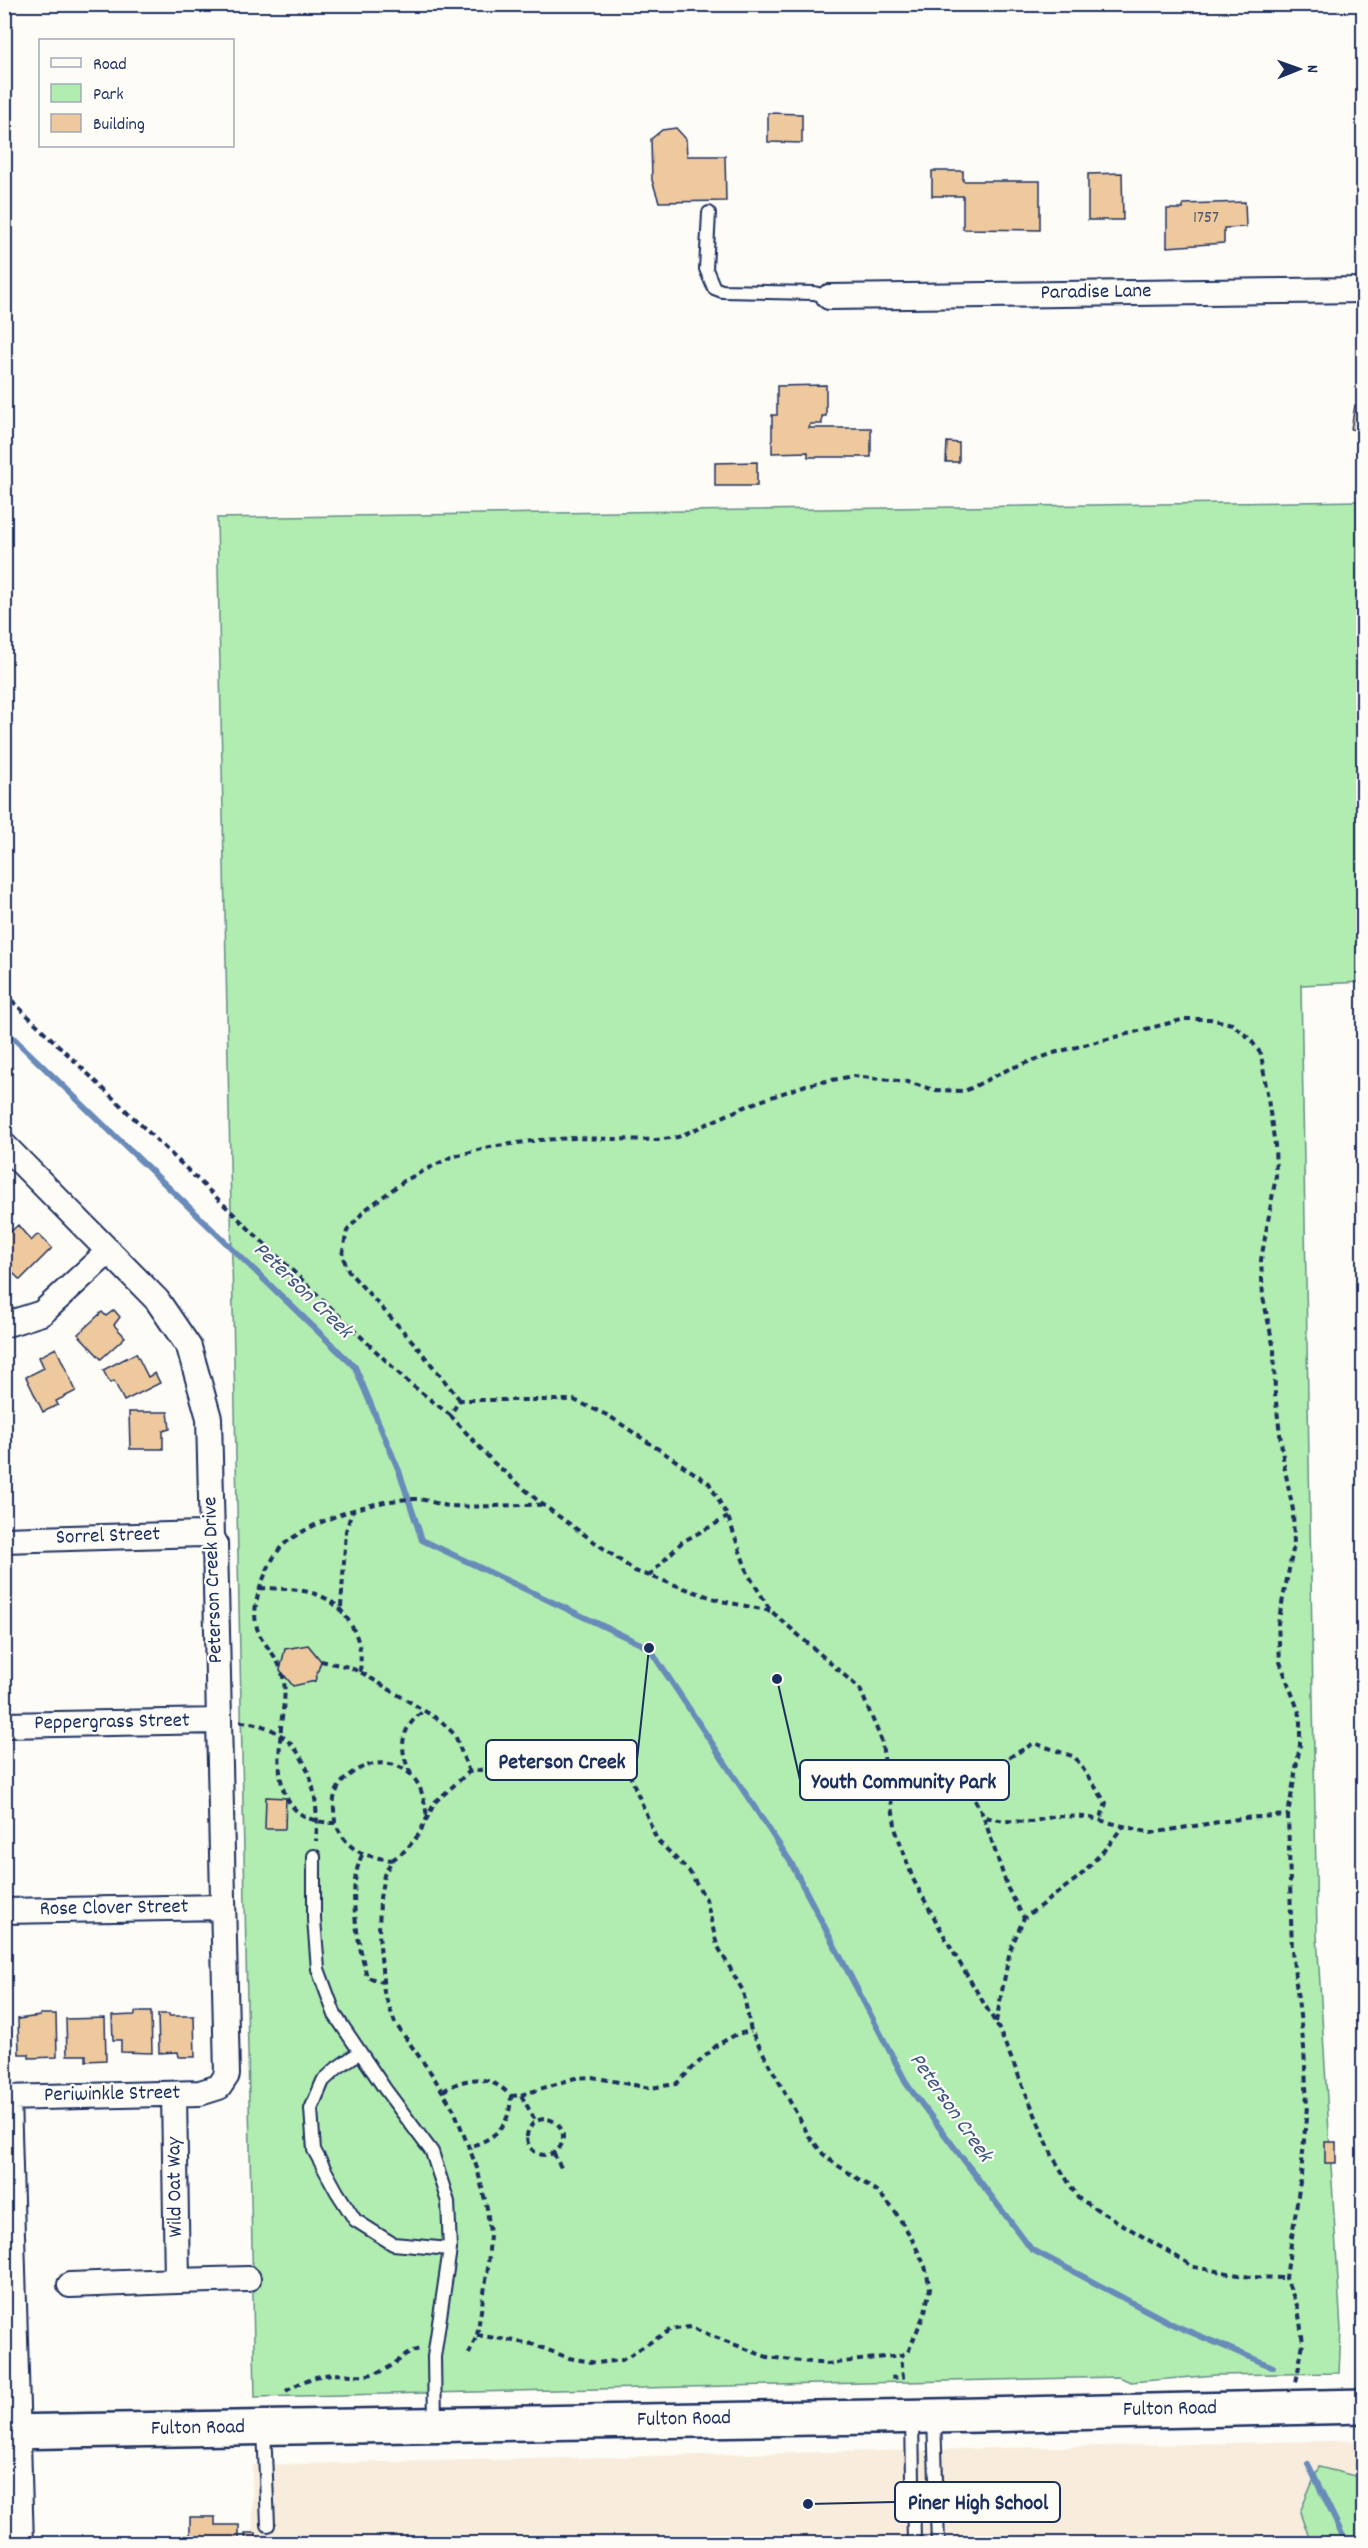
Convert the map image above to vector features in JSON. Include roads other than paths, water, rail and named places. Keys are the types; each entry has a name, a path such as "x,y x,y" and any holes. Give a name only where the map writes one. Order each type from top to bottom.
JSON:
{"main road":[{"name":"Fulton Road","path":"11,2432 1364,2406"}],"street":[{"name":"Paradise Lane","path":"829,297 1364,290"},
{"name":"Peterson Creek Drive","path":"4,1145 157,1300 189,1347 209,1418 212,1537 215,1543 227,2075 219,2087"},
{"path":"4,1325 42,1313 109,1251"},
{"name":"Sorrel Street","path":"4,1540 202,1534 212,1537"},
{"name":"Peppergrass Street","path":"4,1725 219,1721"},
{"name":"Rose Clover Street","path":"4,1911 223,1907"},
{"name":"Periwinkle Street","path":"6,2098 200,2093 219,2087"},
{"name":"Wild Oat Way","path":"174,2094 177,2281"},
{"path":"6,2098 11,2432 21,2544"},
{"path":"70,2285 248,2279"}],"lane":[{"path":"709,213 706,269 714,288 722,291 814,293 829,297"},
{"path":"314,1856 314,1919 318,1969 335,2015 432,2152 448,2202 450,2249 434,2357 435,2425"},
{"path":"360,2052 323,2081 311,2109 314,2150 355,2220 393,2244 450,2249"},
{"path":"914,2544 923,2416"},
{"path":"923,2416 938,2544"},
{"path":"264,2428 268,2525"}],"waterway":[{"name":"Peterson Creek","path":"4,1029 355,1367 399,1471 422,1540 649,1648 790,1861 908,2086 1031,2249 1174,2325 1273,2367"},
{"name":"Peterson Creek","path":"1308,2464 1344,2538 1350,2544"}],"place":[{"name":"Peterson Creek","path":"649,1648"},
{"name":"Youth Community Park","path":"777,1679"},
{"name":"Piner High School","path":"808,2504"}]}
